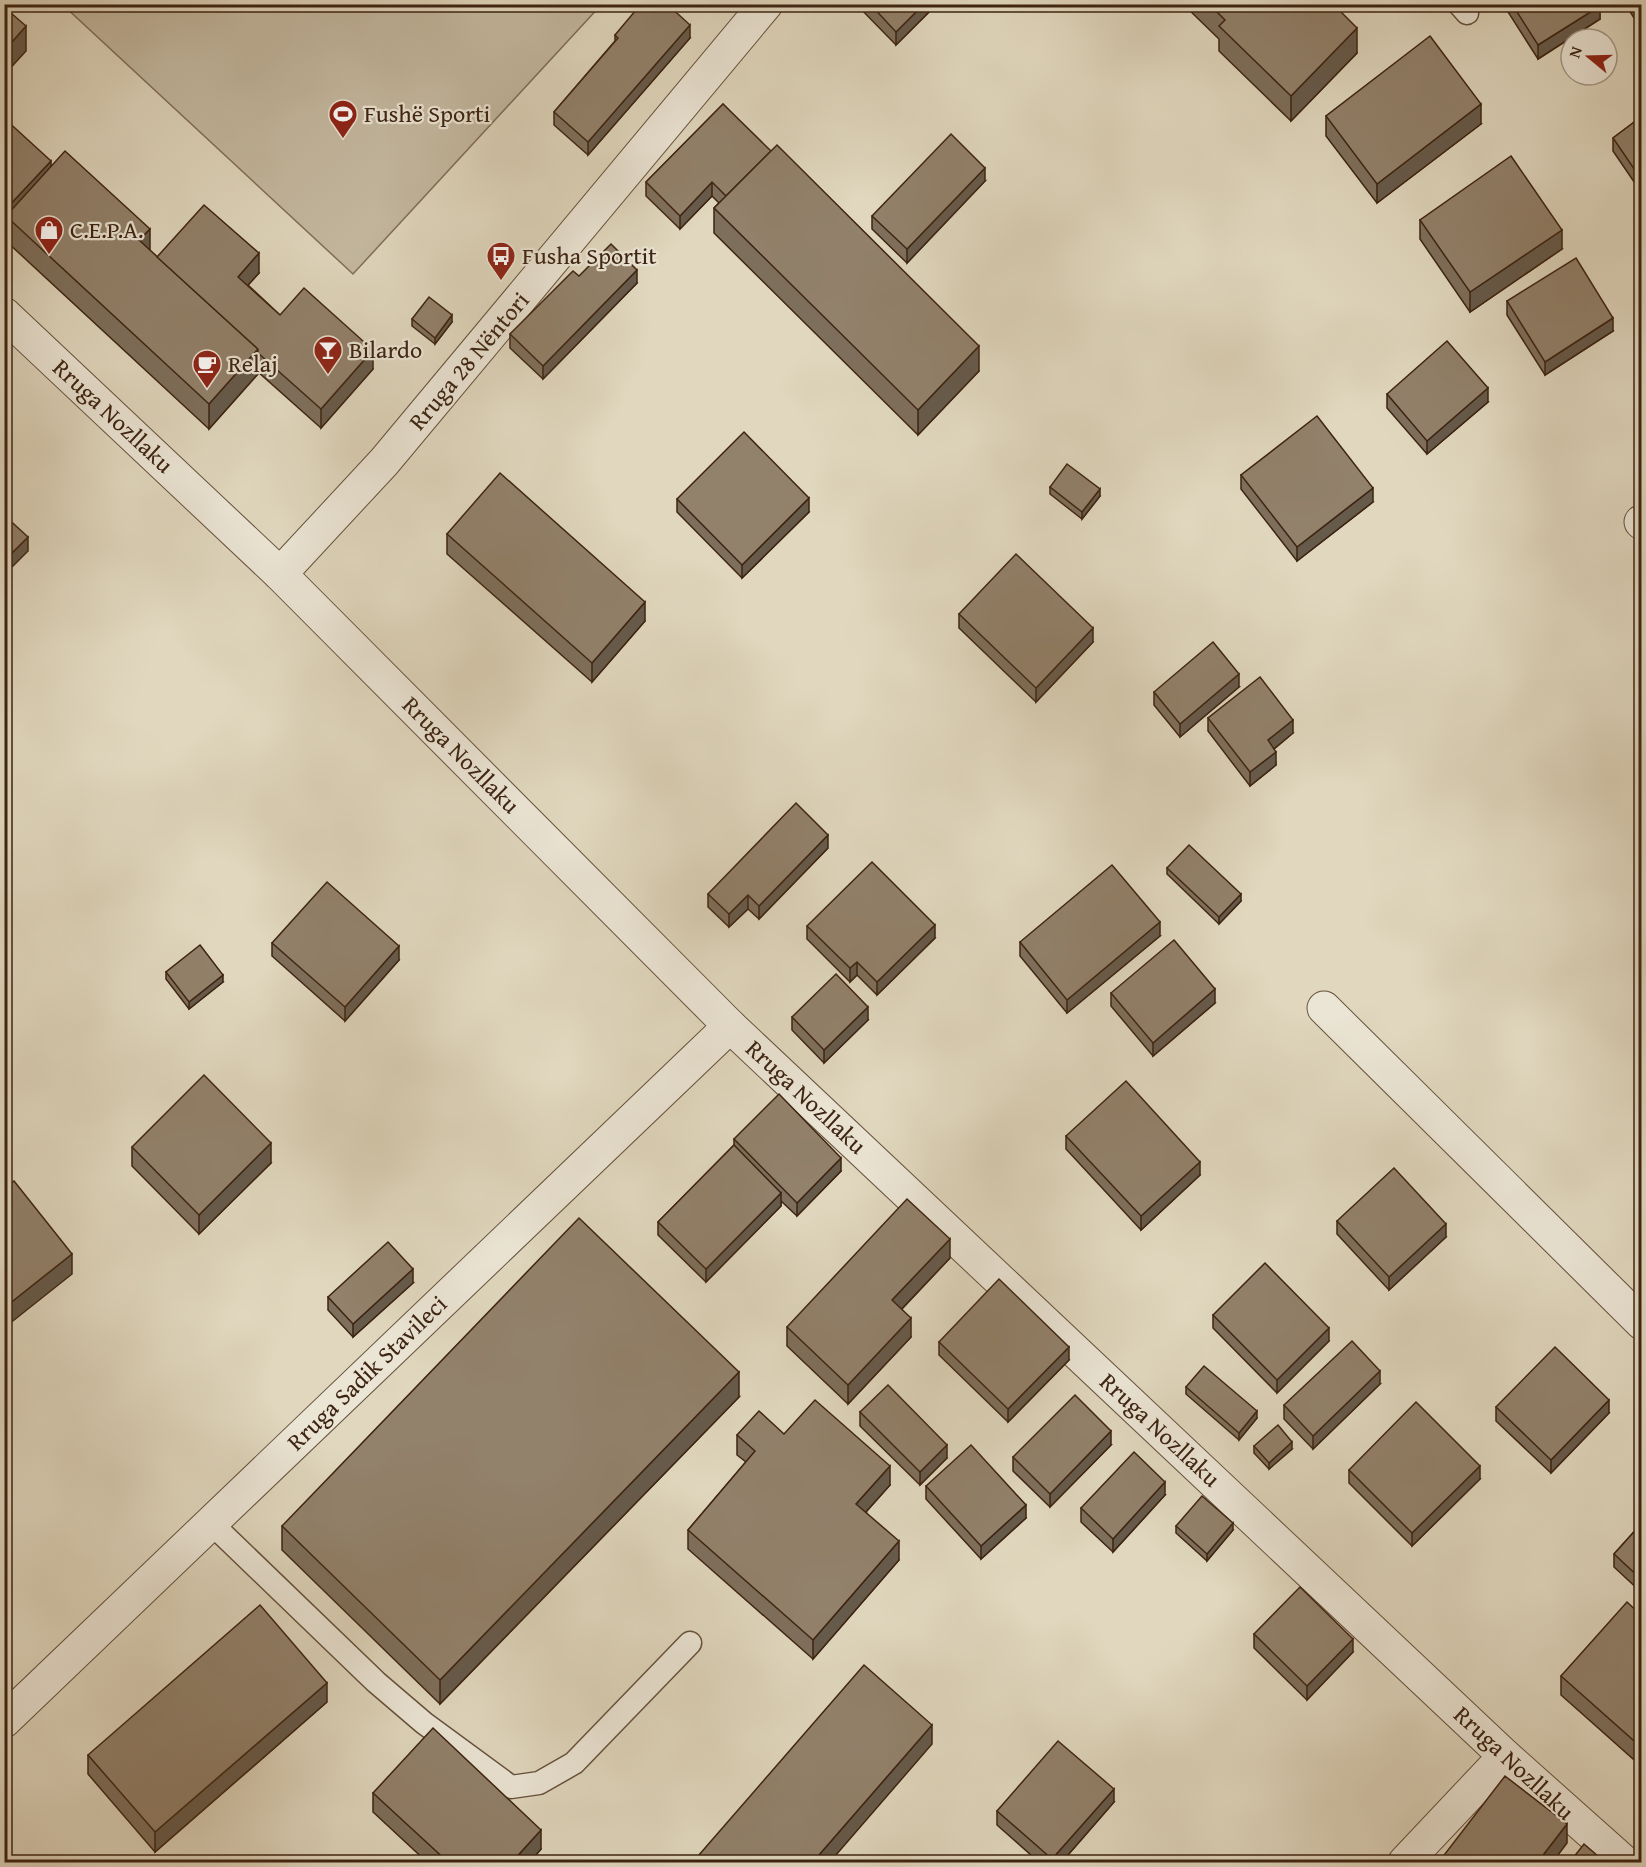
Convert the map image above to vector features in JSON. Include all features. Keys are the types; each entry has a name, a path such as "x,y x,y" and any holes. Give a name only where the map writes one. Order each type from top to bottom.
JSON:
{"street":[{"name":"Rruga 28 Nëntori","path":"280,574 390,454 766,4"},
{"name":"Rruga Nozllaku","path":"4,314 280,574 730,1026 1506,1756 1624,1863"},
{"path":"1324,1008 1641,1323"},
{"name":"Rruga Sadik Stavileci","path":"4,1721 730,1026"},
{"path":"1405,1863 1506,1756"}],"lane":[{"path":"211,1523 376,1682 424,1723 511,1787 539,1782 574,1763 690,1643"}],"shaded area":[{"name":"Fushë Sporti","path":"63,5 601,5 353,274"}],"building":[{"path":"641,4 667,4 690,25 588,142 554,112 618,38 615,35"},
{"path":"870,4 924,4 896,32"},
{"path":"1209,4 1333,4 1357,28 1291,96 1219,26 1225,20"},
{"path":"1512,4 1599,4 1600,6 1567,27 1559,27 1559,32 1538,45"},
{"path":"4,7 26,26 4,51"},
{"path":"1430,36 1481,104 1377,184 1326,116"},
{"path":"723,104 771,151 726,196 712,182 680,216 646,182"},
{"path":"1641,117 1641,179 1613,138"},
{"path":"4,118 51,161 4,211"},
{"path":"951,134 985,168 907,249 872,216"},
{"path":"777,145 979,346 918,410 714,208"},
{"path":"65,151 150,229 139,240 258,349 209,404 6,216"},
{"path":"1511,156 1562,230 1470,292 1420,220"},
{"path":"204,205 259,253 238,277 280,315 304,288 373,350 321,409 157,257"},
{"path":"611,244 637,270 543,366 510,334 573,271 579,276"},
{"path":"1576,258 1613,318 1545,362 1507,301"},
{"path":"429,297 452,315 435,338 412,319"},
{"path":"1447,341 1488,388 1427,441 1387,394"},
{"path":"1317,416 1373,488 1297,547 1241,475"},
{"path":"744,432 809,498 742,565 677,499"},
{"path":"1067,464 1100,489 1082,512 1050,487"},
{"path":"500,473 645,602 592,663 447,534"},
{"path":"4,515 28,537 4,561"},
{"path":"1016,554 1093,628 1036,688 959,614"},
{"path":"1213,642 1239,674 1180,724 1154,692"},
{"path":"1260,677 1293,720 1268,740 1276,752 1250,772 1208,718"},
{"path":"796,803 828,835 759,906 748,895 729,914 708,894"},
{"path":"1189,845 1241,894 1219,917 1167,868"},
{"path":"872,862 935,925 877,982 857,962 850,968 807,926"},
{"path":"1112,865 1160,922 1067,1000 1020,942"},
{"path":"327,882 399,946 345,1007 272,943"},
{"path":"1174,940 1215,989 1153,1043 1111,993"},
{"path":"200,945 223,975 189,1002 166,972"},
{"path":"836,974 868,1007 824,1050 792,1017"},
{"path":"204,1075 271,1143 199,1215 132,1147"},
{"path":"1126,1081 1200,1162 1141,1216 1066,1136"},
{"path":"779,1094 841,1158 797,1203 734,1139"},
{"path":"734,1145 781,1193 706,1269 658,1222"},
{"path":"1394,1168 1446,1224 1389,1277 1337,1221"},
{"path":"14,1181 72,1254 4,1308 4,1189"},
{"path":"907,1199 950,1239 892,1300 911,1318 848,1385 787,1327"},
{"path":"579,1218 739,1372 440,1680 282,1526"},
{"path":"388,1242 413,1269 353,1324 328,1297"},
{"path":"1265,1263 1329,1328 1277,1380 1213,1315"},
{"path":"999,1279 1069,1347 1008,1409 939,1342"},
{"path":"1352,1341 1380,1371 1313,1436 1284,1405"},
{"path":"1555,1347 1609,1400 1551,1460 1496,1407"},
{"path":"1204,1366 1257,1411 1239,1433 1186,1387"},
{"path":"888,1385 947,1445 920,1472 860,1412"},
{"path":"1075,1395 1111,1431 1050,1494 1013,1457"},
{"path":"815,1400 890,1466 856,1504 899,1541 813,1640 688,1530 755,1451 737,1435 759,1411 784,1434"},
{"path":"1416,1402 1480,1466 1412,1533 1349,1470"},
{"path":"1278,1425 1292,1442 1269,1463 1254,1446"},
{"path":"971,1445 1026,1505 981,1546 926,1486"},
{"path":"1134,1452 1165,1482 1113,1539 1081,1508"},
{"path":"1202,1496 1233,1523 1207,1554 1176,1526"},
{"path":"1641,1524 1641,1579 1614,1554"},
{"path":"1300,1587 1353,1639 1307,1686 1254,1634"},
{"path":"1627,1602 1641,1615 1641,1747 1561,1676"},
{"path":"260,1605 327,1683 155,1832 88,1755"},
{"path":"864,1665 932,1725 812,1863 692,1863"},
{"path":"433,1728 541,1830 511,1863 449,1863 373,1793"},
{"path":"1058,1741 1114,1789 1052,1859 997,1811"},
{"path":"1505,1776 1567,1824 1537,1863 1438,1863"},
{"path":"1584,1844 1606,1863 1569,1863"}],"place":[{"name":"Fushë Sporti","path":"343,140"},
{"name":"C.E.P.A.","path":"49,256"},
{"name":"Fusha Sportit","path":"501,282"},
{"name":"Bilardo","path":"328,376"},
{"name":"Relaj","path":"207,390"}]}
